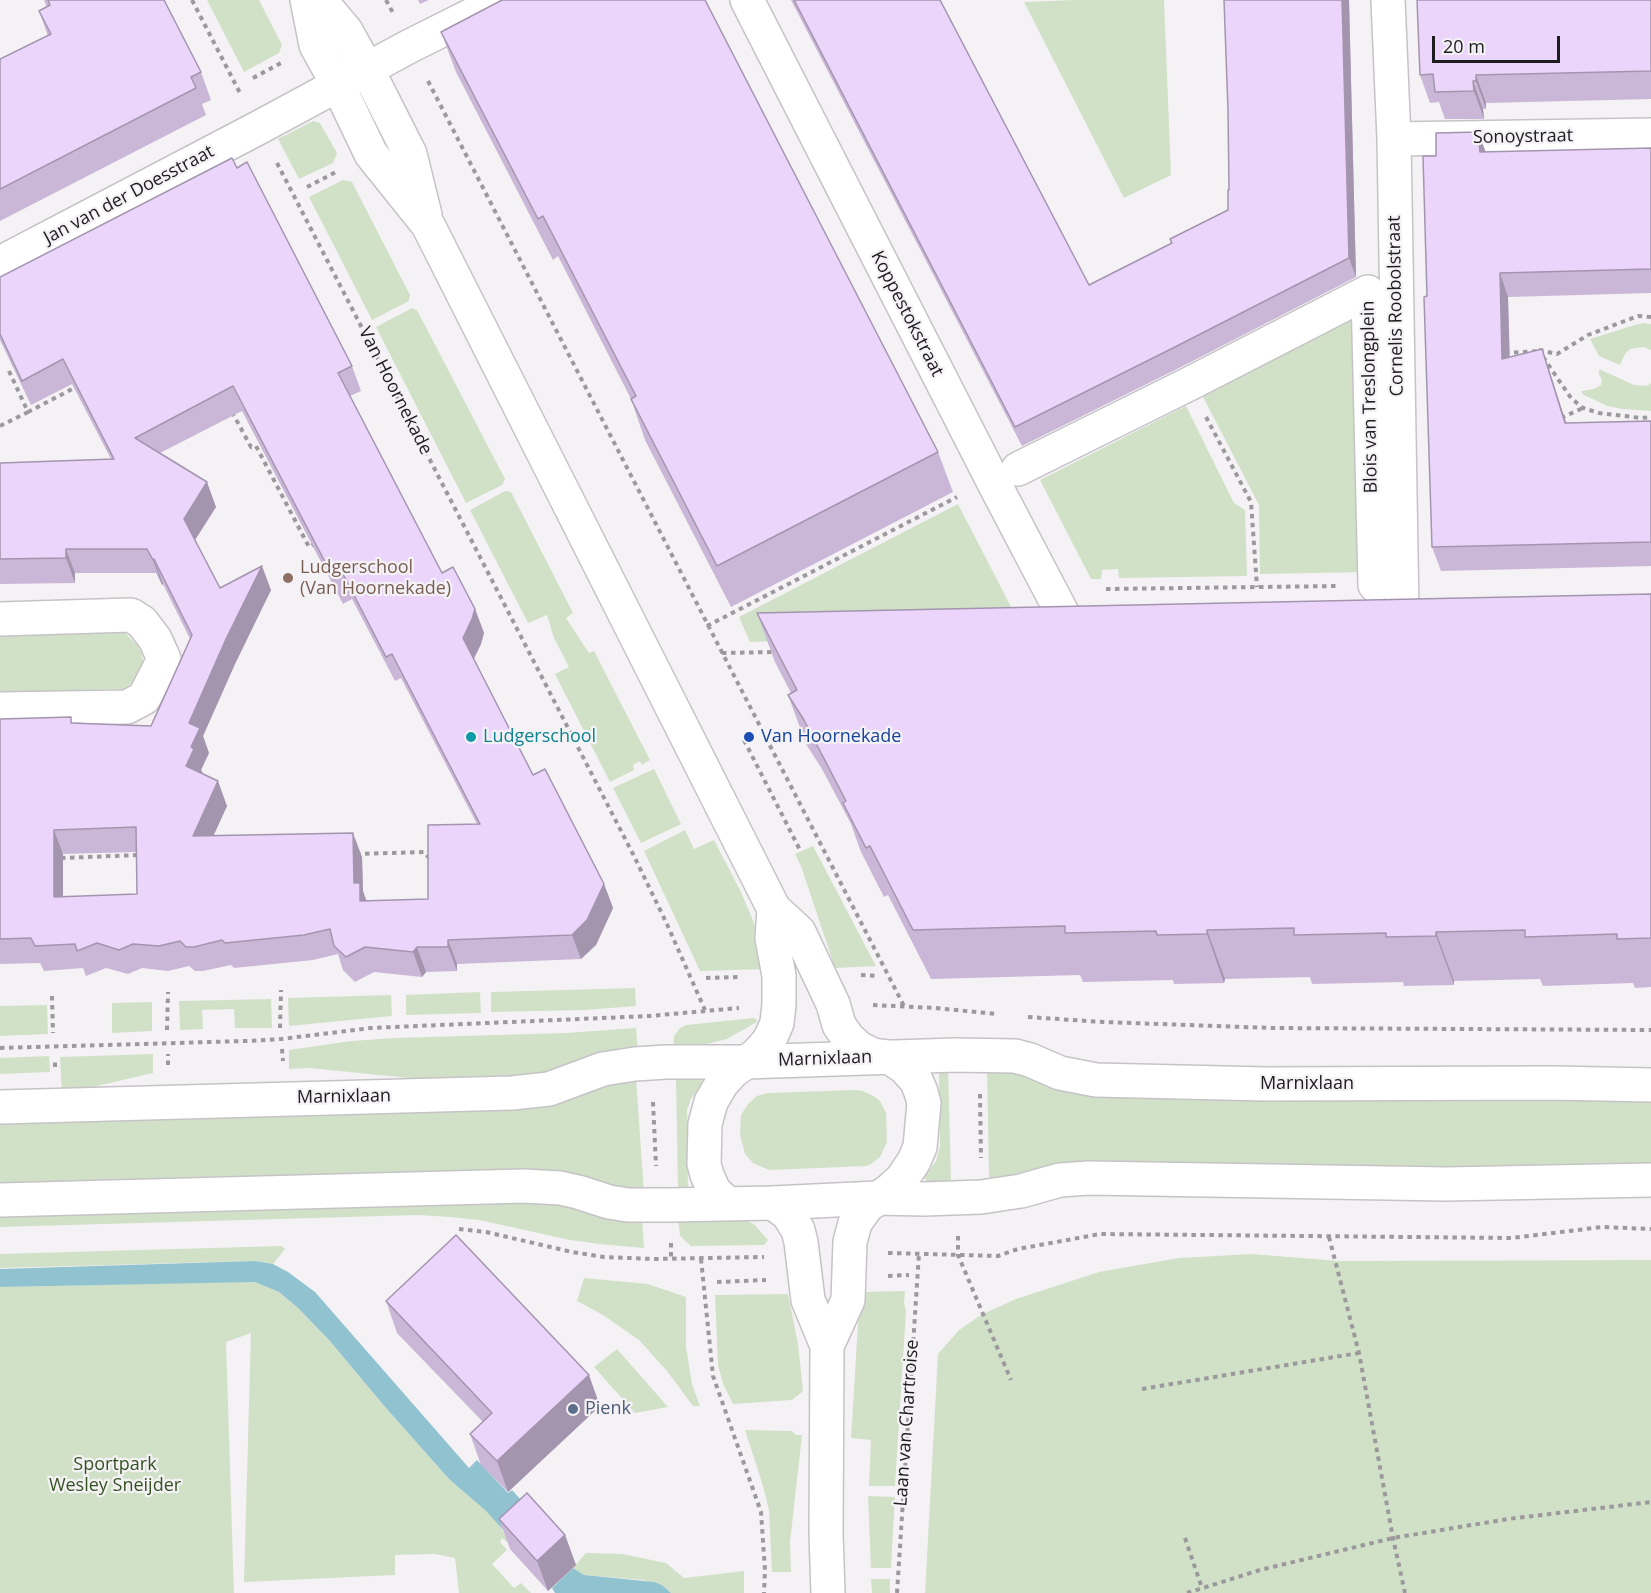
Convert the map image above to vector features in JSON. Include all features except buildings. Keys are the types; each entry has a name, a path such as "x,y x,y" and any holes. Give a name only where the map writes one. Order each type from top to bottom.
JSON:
{"street":[{"path":"307,0 316,45 371,154 428,225 774,909 799,932 833,1004 839,1025 853,1044 873,1055 889,1057 899,1063 916,1080 921,1092 924,1103 922,1140 906,1174 896,1185 862,1211 853,1229 850,1242 848,1300 827,1346"},
{"path":"320,0 346,31 410,154 428,225"},
{"name":"Jan van der Doesstraat","path":"0,263 410,46 502,0"},
{"name":"Koppestokstraat","path":"747,0 1006,476 1069,626 1120,625"},
{"name":"Cornelis Roobolstraat","path":"1388,0 1394,139 1402,612"},
{"name":"Sonoystraat","path":"1394,139 1651,135"},
{"name":"Blois van Treslongplein","path":"1006,476 1368,292 1372,600"},
{"path":"1372,600 1402,612 1435,611"},
{"path":"0,619 131,615 142,622 155,639 164,659 144,698 127,707 0,709"},
{"path":"727,1203 714,1191 706,1175 705,1124 708,1109 718,1089 733,1071 755,1056 766,1043 777,1023 779,976 772,938 774,909"},
{"name":"Marnixlaan","path":"0,1107 512,1093 549,1089 587,1074 618,1066 666,1062 745,1062 955,1055 1015,1056 1060,1073 1096,1080 1265,1084 1651,1085"},
{"path":"0,1200 524,1186 560,1188 628,1205 773,1203 877,1198 924,1200 988,1196 1021,1191 1060,1180 1089,1178 1446,1184 1651,1180"},
{"path":"773,1203 788,1214 798,1230 808,1300 827,1346 828,1593"}],"path":[{"name":"Van Hoornekade","path":"192,0 623,834 666,922 705,1011"},
{"path":"386,0 904,1006"},
{"path":"252,78 284,62"},
{"path":"307,187 338,171"},
{"path":"1497,354 1539,350 1557,354 1588,335 1638,316 1651,317"},
{"path":"1539,350 1571,398 1582,408 1641,418 1651,417"},
{"path":"9,371 28,411"},
{"path":"1189,384 1251,502 1257,586"},
{"path":"0,426 78,385"},
{"path":"229,408 252,447 256,446 309,547 322,540"},
{"path":"1556,419 1582,408"},
{"path":"707,626 955,498 1006,476"},
{"path":"1096,589 1257,586 1372,600"},
{"path":"722,653 786,651"},
{"path":"744,740 801,852"},
{"path":"355,854 424,852 432,861"},
{"path":"57,858 148,855"},
{"path":"280,1028 281,990"},
{"path":"167,1030 168,992"},
{"path":"52,996 53,1033"},
{"path":"282,1049 283,1061"},
{"path":"979,1088 981,1164"},
{"path":"653,1099 656,1166"},
{"path":"1329,1237 1359,1353 1393,1538 1406,1593"},
{"name":"Laan van Chartroise","path":"897,1593 919,1253"},
{"path":"958,1255 1011,1380"},
{"path":"701,1259 713,1376 761,1512 765,1570 764,1593"},
{"path":"717,1282 774,1280"},
{"path":"1142,1389 1359,1353"},
{"path":"1187,1593 1260,1570 1393,1538 1508,1519 1651,1502"},
{"path":"1185,1538 1202,1588"}],"green space":[{"path":"207,0 259,0 282,45 279,53 244,72"},
{"path":"1164,0 1171,175 1124,198 1024,2"},
{"path":"313,121 320,123 337,153 333,163 299,179 278,139"},
{"path":"343,180 352,182 410,295 409,301 372,320 309,197"},
{"path":"412,308 417,310 505,479 502,485 466,503 376,327"},
{"path":"1359,309 1361,381 1353,382 1354,422 1363,422 1367,572 1260,574 1259,505 1200,391"},
{"path":"1651,324 1651,350 1644,347 1630,349 1620,365 1599,356 1590,339 1635,325"},
{"path":"1599,369 1634,385 1647,386 1651,383 1651,411 1607,406 1584,395 1582,391 1601,385"},
{"path":"1186,406 1234,503 1245,510 1247,576 1119,578 1118,569 1102,570 1101,579 1091,579 1040,480"},
{"path":"505,491 511,492 573,613 566,618 589,653 594,651 650,760 642,765 640,761 633,765 634,770 610,782 555,674 569,667 554,638 547,615 528,623 470,510"},
{"path":"958,504 1025,634 750,642 739,617"},
{"path":"125,633 137,645 143,662 136,679 124,689 0,692 0,636"},
{"path":"654,769 681,824 641,843 613,788"},
{"path":"685,830 694,849 714,840 752,918 759,936 765,969 700,971 644,851"},
{"path":"813,846 876,966 835,968 795,854"},
{"path":"635,988 636,1006 586,1010 491,1012 491,992"},
{"path":"480,992 481,1013 406,1015 406,995"},
{"path":"391,995 392,1016 289,1026 288,998"},
{"path":"271,999 272,1028 235,1028 234,1009 202,1010 203,1029 180,1030 179,1001"},
{"path":"152,1002 152,1031 112,1033 112,1003"},
{"path":"47,1005 48,1034 0,1036 0,1006"},
{"path":"754,1018 757,1022 727,1039 686,1049 673,1048 674,1036 680,1028 686,1025"},
{"path":"636,1028 638,1053 545,1076 459,1083 309,1068 289,1069 289,1050 351,1041 566,1033"},
{"path":"153,1054 153,1073 62,1094 60,1057"},
{"path":"49,1056 50,1072 0,1074 0,1058"},
{"path":"987,1065 1651,1095 1651,1169 1094,1164 989,1180"},
{"path":"939,1068 948,1068 951,1182 927,1182 924,1177 936,1161 940,1146"},
{"path":"636,1078 644,1193 0,1189 0,1118 575,1092"},
{"path":"676,1078 700,1078 702,1081 687,1110 688,1192 678,1193"},
{"path":"856,1090 875,1097 880,1101 886,1113 887,1142 880,1157 871,1164 769,1170 753,1163 745,1154 740,1135 741,1115 757,1096 768,1093"},
{"path":"507,1197 642,1217 644,1248 570,1240 479,1220 418,1215 0,1227 0,1211"},
{"path":"678,1218 744,1219 755,1225 768,1240 764,1245 691,1246 680,1236"},
{"path":"281,1246 285,1249 273,1264 255,1261 0,1268 0,1254"},
{"path":"1251,1254 1339,1261 1651,1260 1651,1593 925,1593 938,1354 959,1330 981,1315 1016,1299 1099,1272 1179,1258"},
{"path":"584,1278 648,1284 686,1297 686,1347 692,1384 700,1406 693,1406 667,1371 639,1340 603,1315 577,1301"},
{"name":"Sportpark Wesley Sneijder","path":"255,1282 279,1292 298,1308 329,1340 449,1479 497,1522 512,1546 502,1538 500,1542 507,1550 492,1564 514,1588 521,1583 531,1593 459,1593 455,1558 435,1554 395,1555 395,1575 244,1582 251,1333 226,1342 234,1593 0,1593 0,1287"},
{"path":"905,1291 906,1311 895,1486 869,1486 871,1440 851,1438 860,1292"},
{"path":"788,1294 798,1344 803,1391 792,1400 733,1404 723,1384 718,1365 715,1295"},
{"path":"617,1349 668,1407 635,1413 594,1367"},
{"path":"745,1430 792,1431 796,1435 802,1435 790,1542 791,1572 772,1572 769,1510"},
{"path":"868,1496 895,1497 891,1568 871,1568"},
{"path":"586,1553 622,1554 666,1563 684,1578 744,1571 744,1593 671,1593 662,1585 643,1580 584,1575 573,1568"},
{"path":"871,1579 890,1579 890,1593 872,1593"}],"water":[{"path":"255,1261 273,1264 315,1292 469,1468 477,1460 508,1493 512,1490 531,1511 505,1532 486,1511 449,1479 329,1340 279,1292 255,1282 0,1287 0,1269"},
{"path":"573,1568 584,1575 654,1582 662,1585 671,1593 555,1593 552,1588"}],"place":[{"name":"Ludgerschool (Van Hoornekade)","path":"288,578"},
{"name":"Ludgerschool","path":"471,737"},
{"name":"Van Hoornekade","path":"749,737"},
{"name":"Pienk","path":"573,1409"}]}
